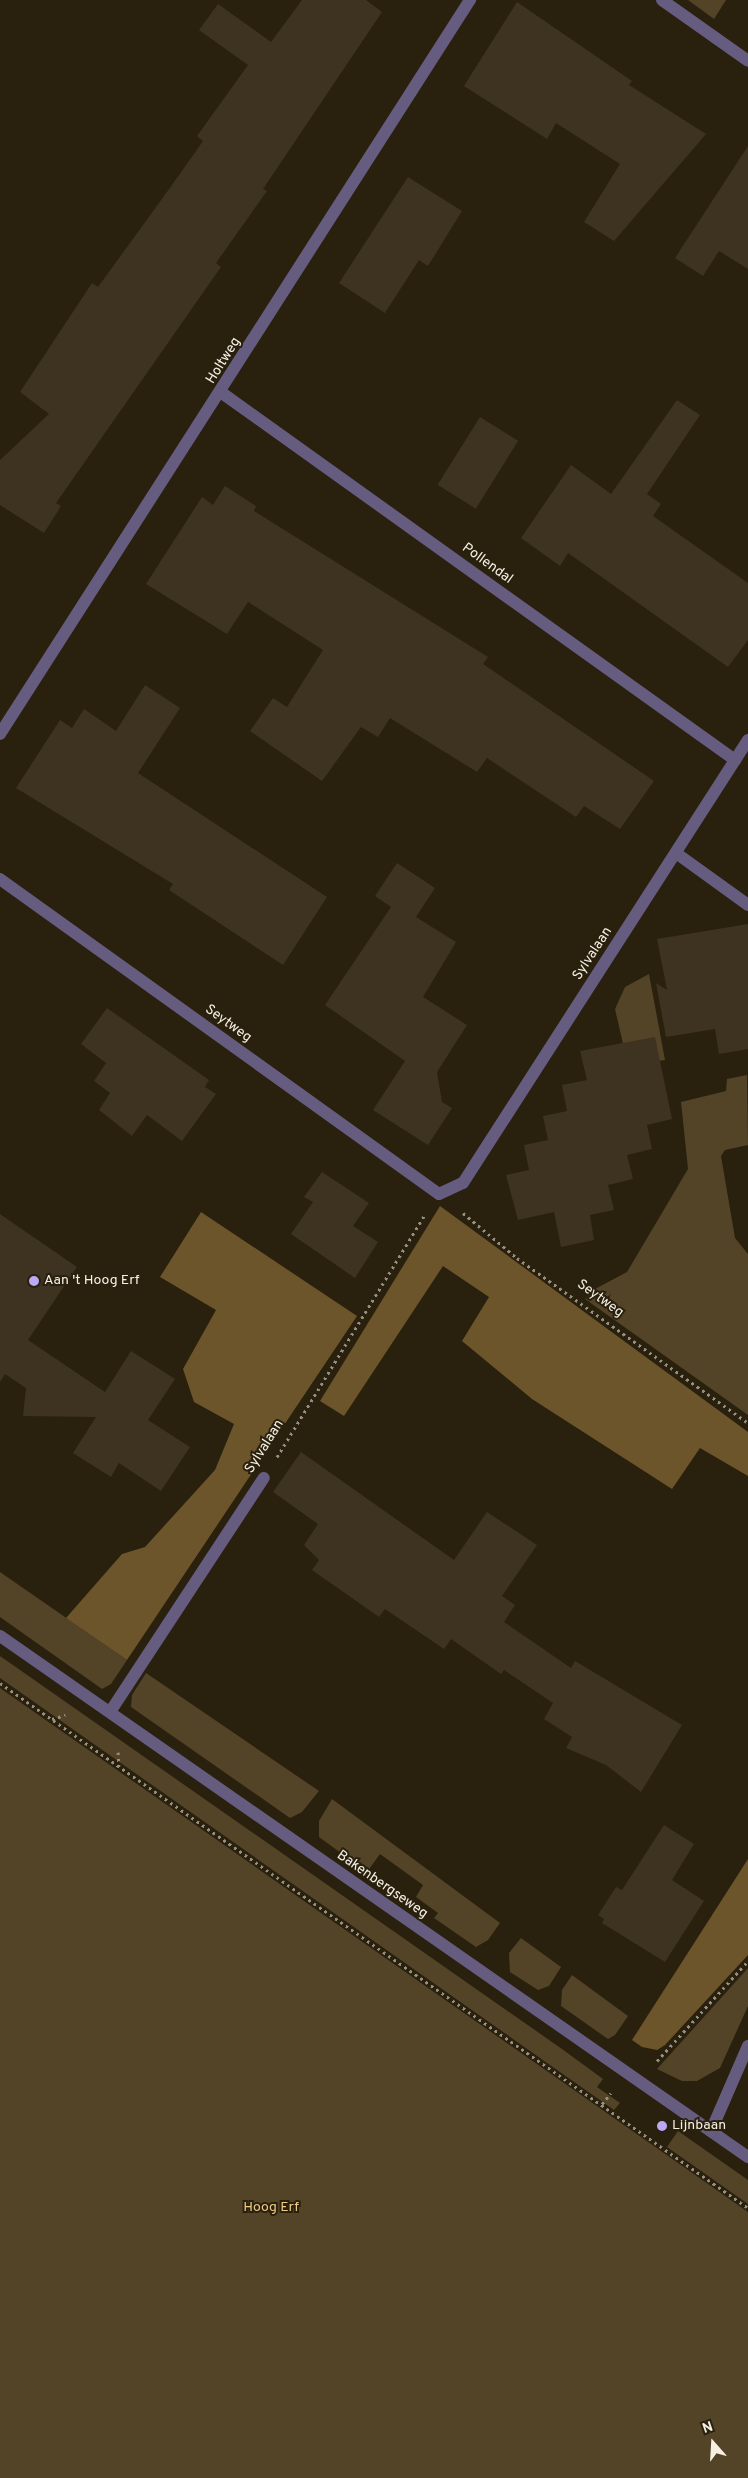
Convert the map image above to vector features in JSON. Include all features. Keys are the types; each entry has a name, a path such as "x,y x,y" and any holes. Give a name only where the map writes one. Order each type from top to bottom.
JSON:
{"street":[{"name":"Holtweg","path":"0,734 222,392 470,0"},
{"path":"662,0 748,61"},
{"name":"Pollendal","path":"222,392 735,760"},
{"name":"Sylvalaan","path":"439,1194 463,1183 748,740"},
{"path":"676,853 748,905"},
{"name":"Seytweg","path":"0,879 439,1194"},
{"name":"Sylvalaan","path":"110,1712 264,1478"},
{"name":"Bakenbergseweg","path":"0,1636 627,2070 748,2157"},
{"path":"711,2131 748,2046"}],"path":[{"name":"Seytweg","path":"439,1194 517,1258 748,1424"},
{"name":"Sylvalaan","path":"264,1478 439,1194"},
{"path":"0,1683 748,2208"},
{"path":"602,2104 641,2052 657,2061 748,1961"}],"green space":[{"path":"688,0 726,0 714,19"},
{"path":"649,974 665,1060 634,1065 624,1048 615,1009 625,987"},
{"path":"747,1075 748,1145 725,1150 721,1156 735,1238 748,1254 748,1415 585,1299 595,1289 627,1272 688,1169 681,1102 726,1091 727,1079"},
{"path":"0,1572 127,1660 111,1684 102,1689 0,1617"},
{"path":"0,1656 562,2049 603,2079 597,2087 620,2103 614,2110 0,1678"},
{"path":"146,1673 319,1791 302,1812 290,1818 131,1707 132,1695"},
{"name":"Hoog Erf","path":"0,1688 748,2212 748,2478 0,2478"},
{"path":"332,1799 500,1923 488,1940 476,1947 434,1918 438,1913 416,1897 423,1885 380,1854 367,1872 319,1837 319,1821"},
{"path":"521,1938 561,1967 549,1986 538,1990 510,1972 509,1953"},
{"path":"748,1968 748,2006 720,2068 697,2081 682,2081 657,2069"},
{"path":"572,1975 628,2016 615,2035 608,2039 561,2006 562,1990"},
{"path":"678,2131 748,2180 748,2204 667,2147"}],"shaded area":[{"path":"440,1206 748,1432 748,1476 700,1448 672,1489 532,1399 462,1341 489,1297 443,1266 344,1416 320,1401"},
{"path":"201,1212 357,1316 127,1660 66,1618 122,1554 145,1547 215,1470 234,1424 194,1402 183,1369 216,1310 160,1277"},
{"path":"748,1859 748,1955 665,2045 657,2050 642,2047 632,2040"}],"building":[{"path":"302,0 366,0 382,12 263,189 267,191 216,263 221,267 56,503 61,506 44,533 0,505 0,460 49,414 20,392 92,283 98,287 203,141 197,136 248,65 199,30 218,4 271,42"},
{"path":"517,2 632,81 629,85 706,134 614,241 584,222 620,164 556,123 547,139 464,86"},
{"path":"748,146 748,269 719,251 703,276 675,258"},
{"path":"408,177 462,211 428,266 419,260 385,313 339,283"},
{"path":"677,400 700,415 647,494 661,504 653,516 748,583 748,640 728,667 568,553 560,566 521,538 571,465 611,494"},
{"path":"480,417 518,441 476,509 438,485"},
{"path":"225,486 256,506 254,511 488,657 483,664 654,781 620,829 584,806 576,817 487,758 477,772 390,718 378,737 361,727 322,781 250,731 273,698 287,707 323,650 248,602 227,634 146,584 202,497 213,505"},
{"path":"145,685 180,708 138,773 327,897 283,965 169,890 173,884 16,788 60,720 72,728 84,709 116,731"},
{"path":"397,863 435,888 416,917 456,942 423,997 467,1025 437,1072 442,1102 452,1108 428,1145 373,1110 405,1061 325,1005 391,907 375,896"},
{"path":"748,924 748,1049 719,1054 715,1029 666,1037 656,983 667,990 657,939"},
{"path":"107,1008 209,1080 205,1087 216,1094 182,1141 147,1115 132,1136 99,1110 110,1093 94,1081 106,1063 81,1044"},
{"path":"655,1037 672,1119 647,1125 652,1149 627,1155 633,1179 608,1185 614,1210 590,1215 594,1240 561,1247 554,1212 518,1220 506,1175 529,1170 524,1145 548,1140 543,1116 567,1111 562,1085 587,1080 580,1051"},
{"path":"322,1172 369,1203 353,1226 378,1242 355,1278 291,1234 313,1202 304,1197"},
{"path":"0,1214 77,1267 28,1340 105,1392 131,1351 175,1379 148,1420 190,1447 161,1491 119,1463 111,1477 73,1453 96,1417 23,1416 26,1388 5,1374 0,1382"},
{"path":"301,1452 454,1560 487,1512 537,1545 502,1596 515,1605 504,1622 571,1668 575,1661 682,1725 641,1792 606,1765 566,1748 572,1737 544,1719 553,1703 504,1670 501,1674 451,1639 444,1649 385,1609 379,1617 312,1570 319,1560 304,1545 318,1524 273,1492"},
{"path":"664,1825 694,1844 672,1880 704,1901 665,1962 602,1923 604,1919 598,1915 616,1887 622,1890"}],"place":[{"name":"Aan 't Hoog Erf","path":"34,1281"},
{"name":"Lijnbaan","path":"662,2126"}]}
